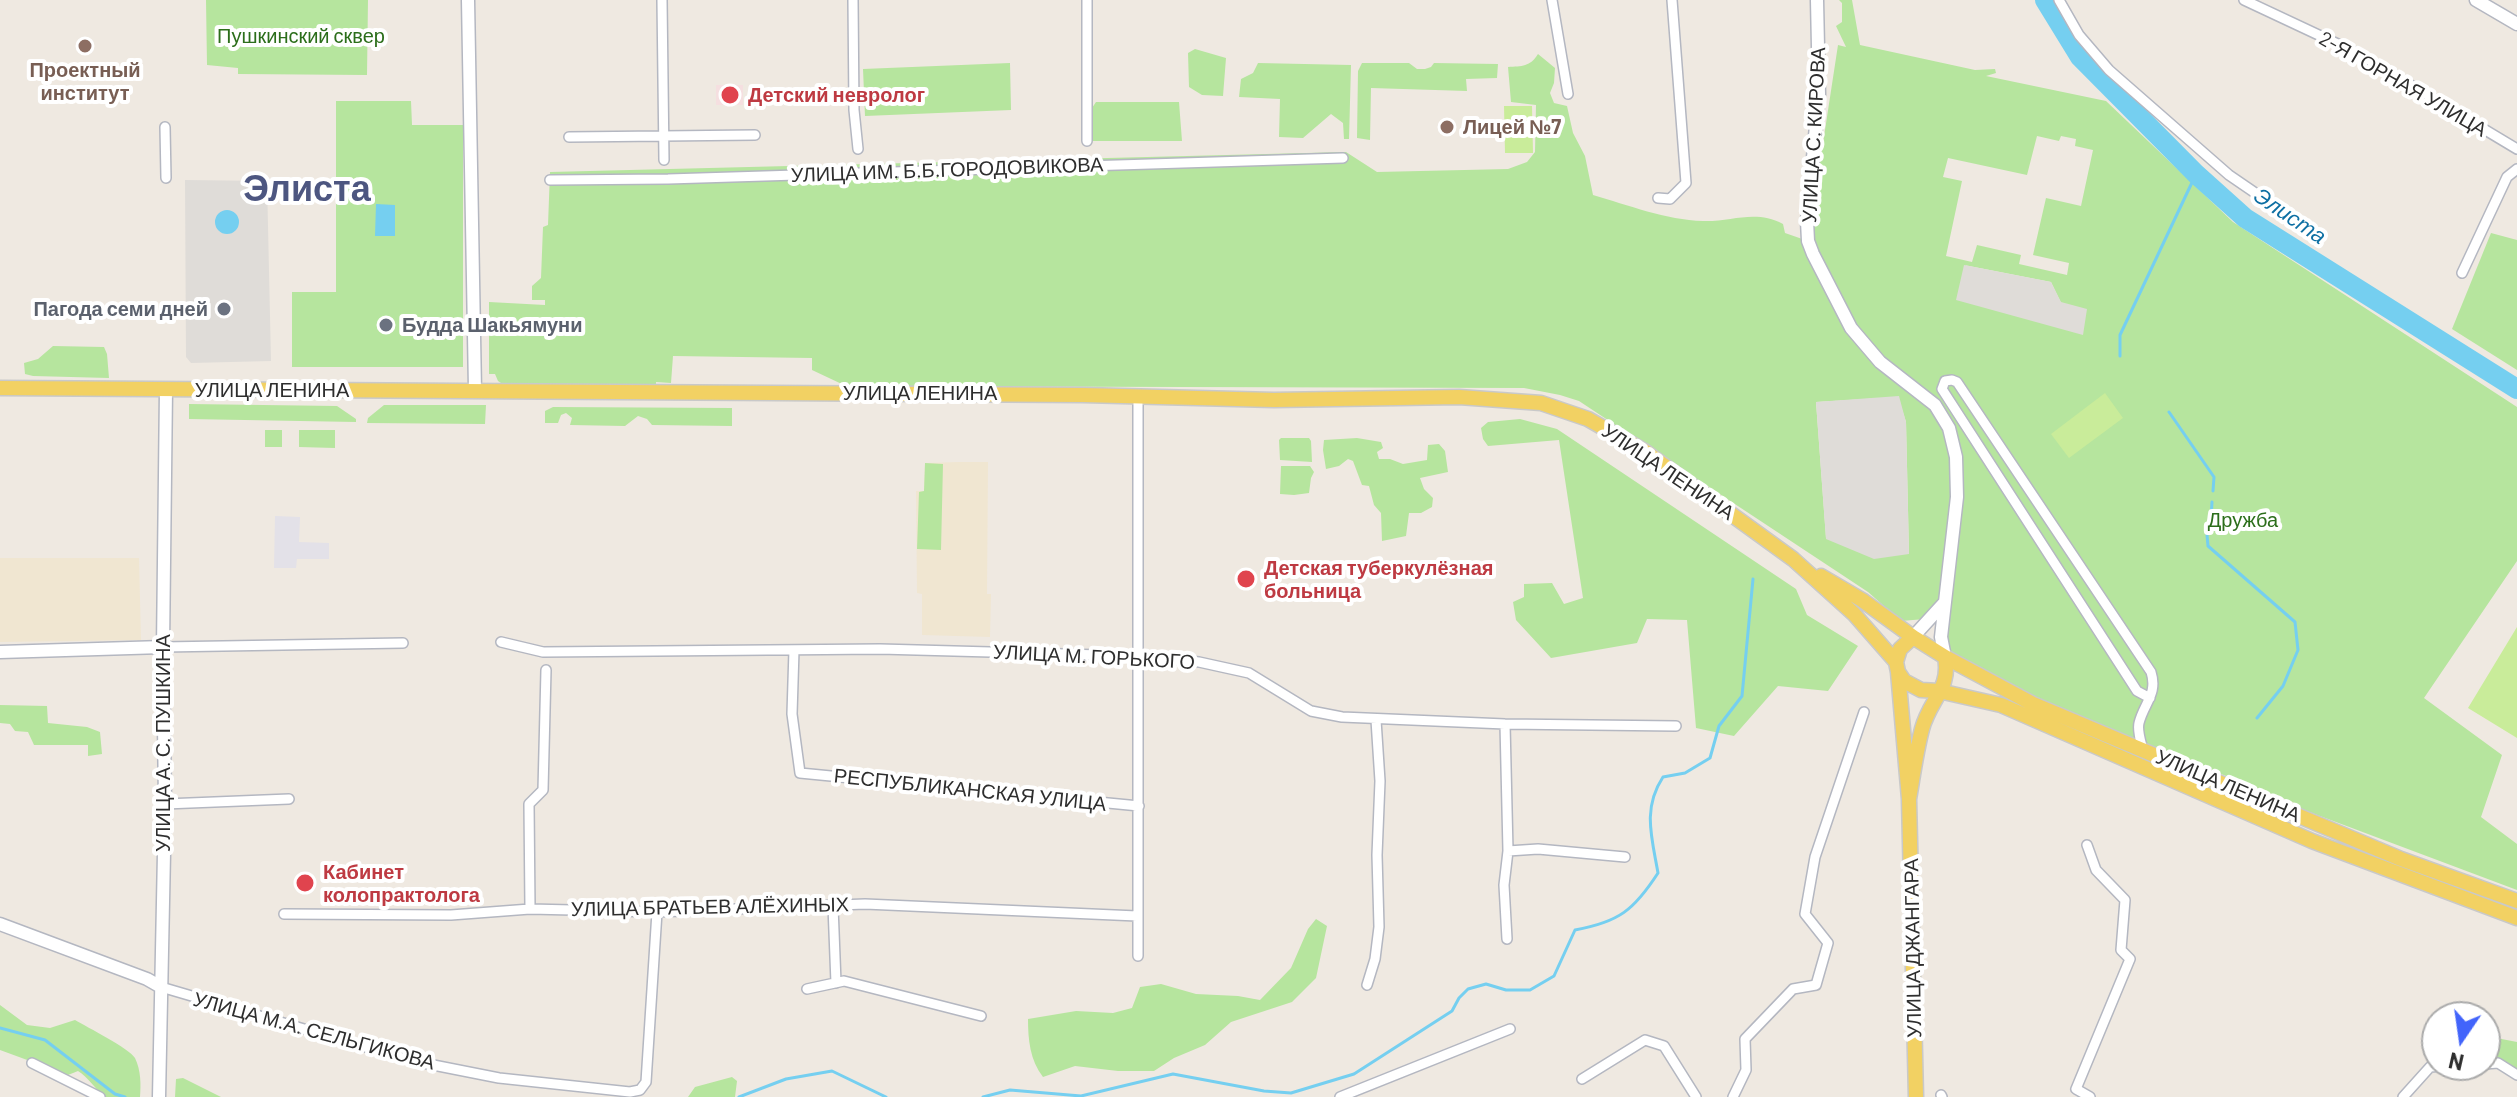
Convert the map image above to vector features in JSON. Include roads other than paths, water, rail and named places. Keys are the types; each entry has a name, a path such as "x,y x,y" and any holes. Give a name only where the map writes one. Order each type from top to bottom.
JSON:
{"main road":[{"path":"468,0 475,390"},
{"name":"УЛИЦА С. КИРОВА","path":"1817,0 1819,94 1807,221 1808,241 1851,328 1880,362 1935,405 1949,428 1956,457 1957,497 1941,637 1945,657"},
{"path":"2476,0 2516,19"},
{"name":"УЛИЦА ЛЕНИНА","path":"0,388 1117,395 1274,400 1459,397 1541,403 1588,419 1644,451 1793,559 1862,600 1913,637"},
{"name":"УЛИЦА А. С. ПУШКИНА","path":"159,1097 165,804 166,389"},
{"name":"УЛИЦА ЛЕНИНА","path":"1793,559 1854,614 1897,667"},
{"path":"1913,637 1945,657 1947,676 1939,691 1921,690 1904,681 1897,667 1900,649 1945,602"},
{"path":"0,652 163,647"},
{"name":"УЛИЦА ЛЕНИНА","path":"1945,657 2033,704 2401,859 2517,901"},
{"name":"УЛИЦА ДЖАНГАРА","path":"1897,667 1909,799 1916,1097"},
{"name":"УЛИЦА ЛЕНИНА","path":"1939,691 2001,705 2312,841 2517,918"},
{"name":"УЛИЦА ДЖАНГАРА","path":"1909,799 1922,727 1939,691"},
{"name":"УЛИЦА М.А. СЕЛЬГИКОВА","path":"0,924 161,987"}],"street":[{"path":"662,0 664,160"},
{"path":"853,0 854,110 858,149"},
{"path":"1087,0 1087,141"},
{"path":"1552,0 1568,94"},
{"path":"1658,198 1670,199 1686,183 1672,0"},
{"path":"2059,0 2079,35 2109,70 2229,175 2302,225"},
{"name":"2-Я ГОРНАЯ УЛИЦА","path":"2244,0 2357,53 2517,149"},
{"path":"165,127 166,178"},
{"path":"569,137 755,135"},
{"name":"УЛИЦА ИМ. Б.Б.ГОРОДОВИКОВА","path":"550,180 1343,158"},
{"path":"2462,273 2507,177 2517,169"},
{"path":"2143,750 2138,726 2150,698 2154,684 2151,672 1957,382 1945,381 1942,389 2120,665 2137,691 2150,698"},
{"path":"1138,398 1138,956"},
{"name":"УЛИЦА М. ГОРЬКОГО","path":"501,642 543,652 906,649 1138,656 1199,662 1249,673 1311,711 1376,720 1676,726"},
{"path":"163,647 403,643"},
{"name":"РЕСПУБЛИКАНСКАЯ УЛИЦА","path":"794,650 792,714 800,773 1139,806"},
{"path":"530,909 529,804 543,790 546,670"},
{"path":"1733,1097 1746,1070 1745,1039 1793,989 1816,985 1828,943 1805,914 1815,857 1864,712"},
{"path":"1367,985 1375,959 1379,927 1377,855 1380,781 1376,720"},
{"path":"1505,724 1508,851 1504,885 1507,939"},
{"path":"165,804 289,799"},
{"path":"2087,845 2096,870 2125,900 2121,950 2130,959 2076,1089 2090,1097"},
{"path":"1508,851 1538,849 1625,857"},
{"name":"УЛИЦА БРАТЬЕВ АЛЁХИНЫХ","path":"284,914 451,915 530,909 657,912 865,904 1137,916"},
{"path":"833,906 836,983"},
{"name":"УЛИЦА М.А. СЕЛЬГИКОВА","path":"161,987 413,1061 499,1078 630,1092 640,1090 646,1082 657,912"},
{"path":"807,989 844,981 981,1016"},
{"path":"1340,1097 1510,1029"},
{"path":"1582,1079 1645,1040 1664,1046 1696,1097"},
{"path":"32,1063 100,1097"},
{"path":"2403,1097 2421,1077"}],"water":[{"path":"376,204 395,205 395,236 375,236"},
{"path":"227,210 236,213 239,222 236,231 227,234 218,231 215,222 218,213"}],"waterway":[{"name":"Элиста","path":"2045,0 2080,57 2196,174 2245,218 2517,389"},
{"path":"2120,356 2120,335 2196,174"},
{"path":"2169,412 2214,477 2213,491"},
{"path":"2211,519 2212,502"},
{"path":"2207,535 2208,546 2295,622 2298,650 2283,686 2257,718"},
{"path":"983,1097 1010,1090 1081,1096 1173,1074 1291,1093 1354,1074 1452,1011 1468,989 1486,984 1506,990 1530,990 1554,976 1575,930 1603,923 1624,912 1658,873 1650,824 1653,801 1663,777 1685,773 1710,758 1719,726 1742,696 1753,579"},
{"path":"0,1028 45,1040 115,1094 125,1097"},
{"path":"739,1097 786,1079 832,1071 886,1097"}],"place":[{"name":"Проектный институт","path":"85,46"},
{"name":"Детский невролог","path":"730,95"},
{"name":"Лицей №7","path":"1447,127"},
{"name":"Пагода семи дней","path":"224,309"},
{"name":"Будда Шакьямуни","path":"386,325"},
{"name":"Детская туберкулёзная больница","path":"1246,579"},
{"name":"Кабинет колопрактолога","path":"305,883"}],"district":[{"name":"Элиста","path":"307,189"}],"park label":[{"name":"Пушкинский сквер","path":"301,36"},
{"name":"Дружба","path":"2243,520"}]}
